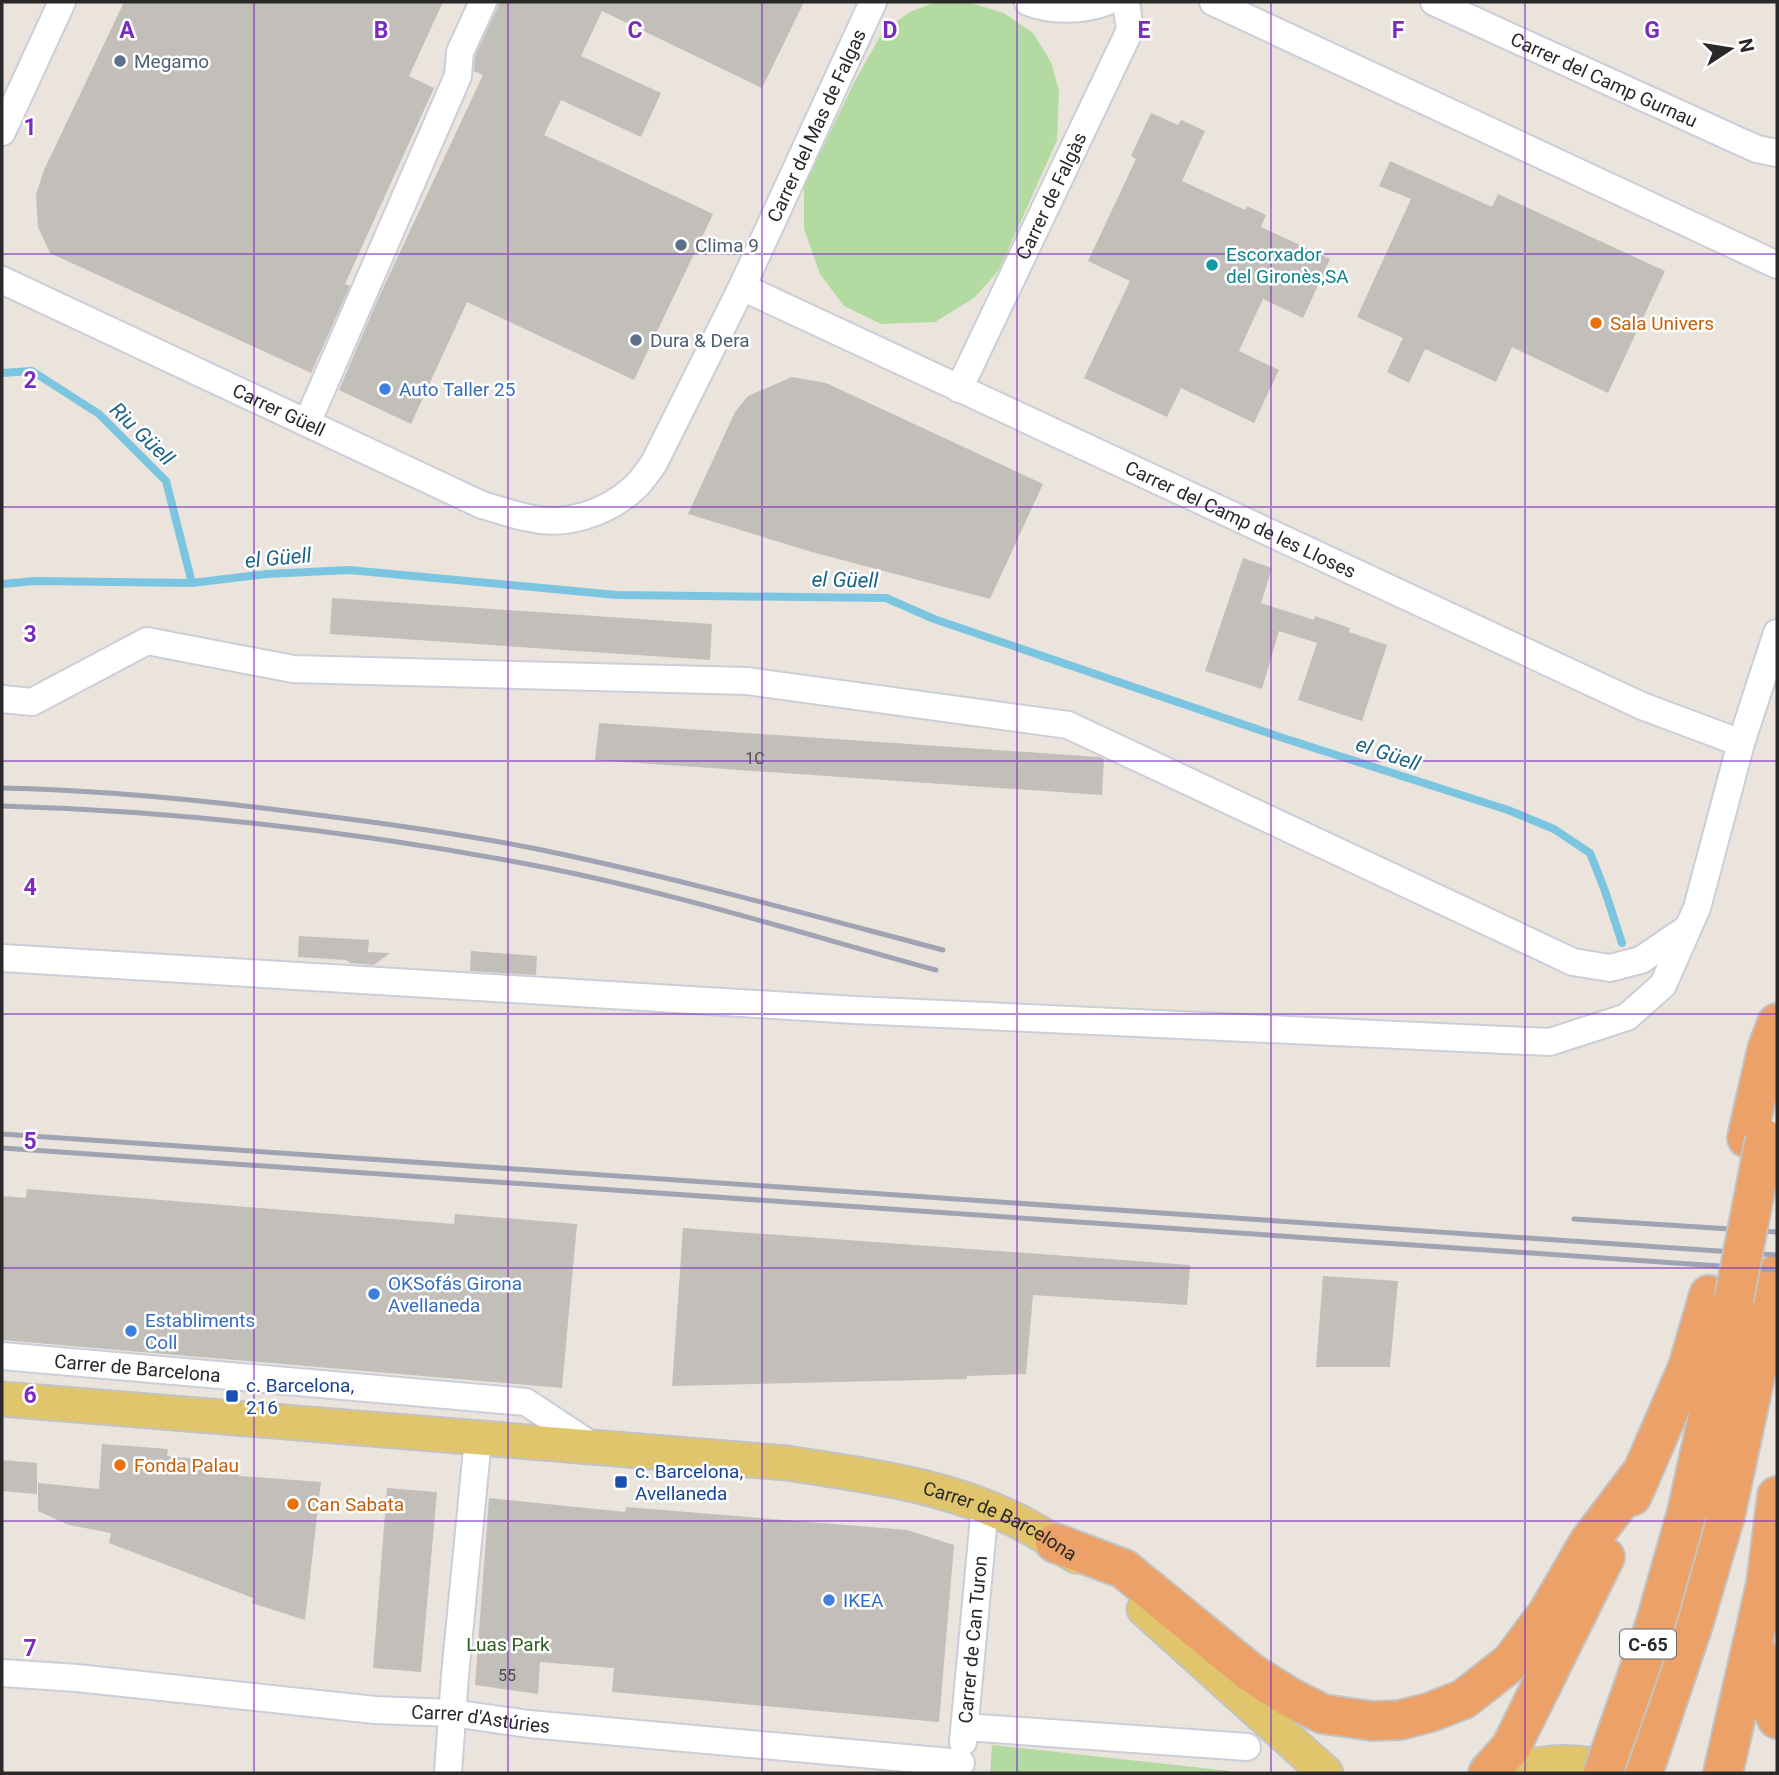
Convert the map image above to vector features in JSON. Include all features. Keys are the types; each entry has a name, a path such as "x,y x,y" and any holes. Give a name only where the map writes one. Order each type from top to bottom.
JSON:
{"highway":[{"path":"1756,1139 1767,1050 1777,1023"},
{"name":"C-65","path":"1603,1773 1655,1625 1687,1512 1722,1297 1756,1139 1777,1077"},
{"name":"C-65","path":"1643,1773 1692,1628 1725,1516 1774,1288"},
{"path":"1488,1773 1511,1747 1544,1684 1591,1588 1688,1367 1722,1297"},
{"path":"1055,1543 1124,1569 1250,1672 1289,1697 1323,1714 1372,1721 1401,1720 1464,1699 1511,1662 1547,1614 1589,1542 1642,1472"},
{"path":"1723,1773 1766,1584 1777,1496"},
{"path":"1755,1635 1760,1680 1777,1719"}],"main road":[{"name":"Carrer de Barcelona","path":"2,1399 787,1463 912,1483 985,1506 1024,1524 1087,1563 1162,1623 1326,1773"},
{"path":"1506,1773 1533,1765 1565,1762 1596,1766 1620,1773"}],"street":[{"path":"2,132 62,2"},
{"path":"307,423 458,76 460,52 483,2"},
{"name":"Carrer del Mas de Falgas","path":"742,287 873,2"},
{"path":"1028,2 1060,9 1106,2"},
{"name":"Carrer de Falgàs","path":"959,389 1130,30 1126,2"},
{"path":"1213,2 1777,265"},
{"name":"Carrer del Camp Gurnau","path":"1434,2 1739,141 1777,153"},
{"name":"Carrer Güell","path":"2,280 482,505 531,519 561,521 594,513 618,501 636,486 654,463 742,287"},
{"name":"Carrer del Camp de les Lloses","path":"742,287 1643,706 1741,743"},
{"path":"2,958 855,1010 1550,1042 1627,1017 1663,985 1697,908 1741,743 1777,633"},
{"path":"2,699 32,702 147,641 293,669 747,681 1068,724 1573,962 1610,968 1641,960 1688,928"},
{"name":"Carrer de Barcelona","path":"2,1356 526,1402 594,1447"},
{"path":"448,1773 478,1438"},
{"name":"Carrer de Can Turon","path":"961,1768 985,1506"},
{"name":"Carrer d'Astúries","path":"2,1673 77,1678 375,1710 452,1713 528,1724 961,1768"},
{"path":"965,1727 1247,1747"}],"green space":[{"path":"936,2 971,3 1004,13 1033,33 1051,62 1059,91 1057,140 999,270 974,298 935,322 881,324 844,306 820,274 804,229 804,186 855,81 883,31 910,12"},
{"path":"992,1745 1230,1771 1232,1773 990,1773"}],"building":[{"path":"124,2 443,2 409,76 434,88 345,284 350,286 311,373 50,253 38,227 36,195 44,170"},
{"path":"500,2 804,2 762,88 602,11 581,56 661,93 641,137 561,100 544,135 713,214 634,380 467,302 411,424 339,390 378,299 483,75 474,71 475,56"},
{"name":"Escorxador del Gironès,SA","path":"1151,113 1178,125 1181,120 1205,131 1182,181 1245,210 1247,206 1266,215 1261,227 1330,259 1303,318 1263,299 1239,351 1279,370 1254,423 1181,388 1167,417 1084,378 1130,281 1088,261 1136,159 1131,156"},
{"path":"1390,161 1492,207 1498,194 1665,271 1608,393 1512,347 1496,382 1425,349 1409,383 1387,372 1403,338 1357,317 1411,199 1379,186"},
{"path":"792,377 826,383 1043,484 990,599 812,552 688,514 735,412 748,396"},
{"path":"1243,558 1272,568 1261,603 1314,620 1315,616 1350,628 1349,632 1387,645 1362,721 1298,700 1317,643 1279,631 1262,689 1205,671"},
{"path":"332,598 712,624 710,660 330,634"},
{"path":"599,723 1099,757 1104,759 1102,795 595,760"},
{"path":"299,936 369,940 368,952 390,953 374,965 298,957"},
{"path":"471,951 537,956 536,975 470,971"},
{"path":"27,1189 454,1224 455,1214 577,1224 562,1388 2,1340 2,1196 26,1198"},
{"path":"683,1228 1190,1265 1187,1305 1033,1295 1026,1374 967,1376 967,1379 672,1386"},
{"path":"1323,1276 1398,1281 1390,1367 1316,1367"},
{"path":"102,1444 168,1449 167,1456 198,1459 198,1465 239,1468 239,1476 321,1482 305,1620 252,1603 253,1598 109,1543 111,1533 69,1525 38,1511 38,1483 99,1489"},
{"path":"2,1460 37,1463 37,1494 2,1491"},
{"path":"387,1488 437,1492 421,1672 373,1668"},
{"path":"489,1498 625,1512 626,1507 907,1530 954,1545 939,1722 612,1692 614,1668 540,1662 538,1694 475,1685"}],"waterway":[{"name":"Riu Güell","path":"2,373 32,371 99,414 166,481 192,583"},
{"name":"el Güell","path":"2,584 35,581 192,583 267,574 349,570 617,595 886,598 934,619 1280,737 1508,810 1554,829 1590,853 1622,943"}],"railway":[{"path":"2,788 81,791 200,801 479,838 635,871 943,950"},
{"path":"2,806 265,824 462,852 630,886 936,970"},
{"path":"2,1134 1777,1255"},
{"path":"2,1148 1777,1270"},
{"path":"1574,1219 1777,1232"}],"place":[{"name":"Megamo","path":"120,61"},
{"name":"Clima 9","path":"681,245"},
{"name":"Escorxador del Gironès,SA","path":"1212,265"},
{"name":"Sala Univers","path":"1596,323"},
{"name":"Dura & Dera","path":"636,340"},
{"name":"Auto Taller 25","path":"385,389"},
{"name":"OKSofás Girona Avellaneda","path":"374,1294"},
{"name":"Establiments Coll","path":"131,1331"},
{"name":"c. Barcelona, 216","path":"232,1396"},
{"name":"Fonda Palau","path":"120,1465"},
{"name":"c. Barcelona, Avellaneda","path":"621,1482"},
{"name":"Can Sabata","path":"293,1504"},
{"name":"IKEA","path":"829,1600"}],"park label":[{"name":"Luas Park","path":"508,1644"}]}
